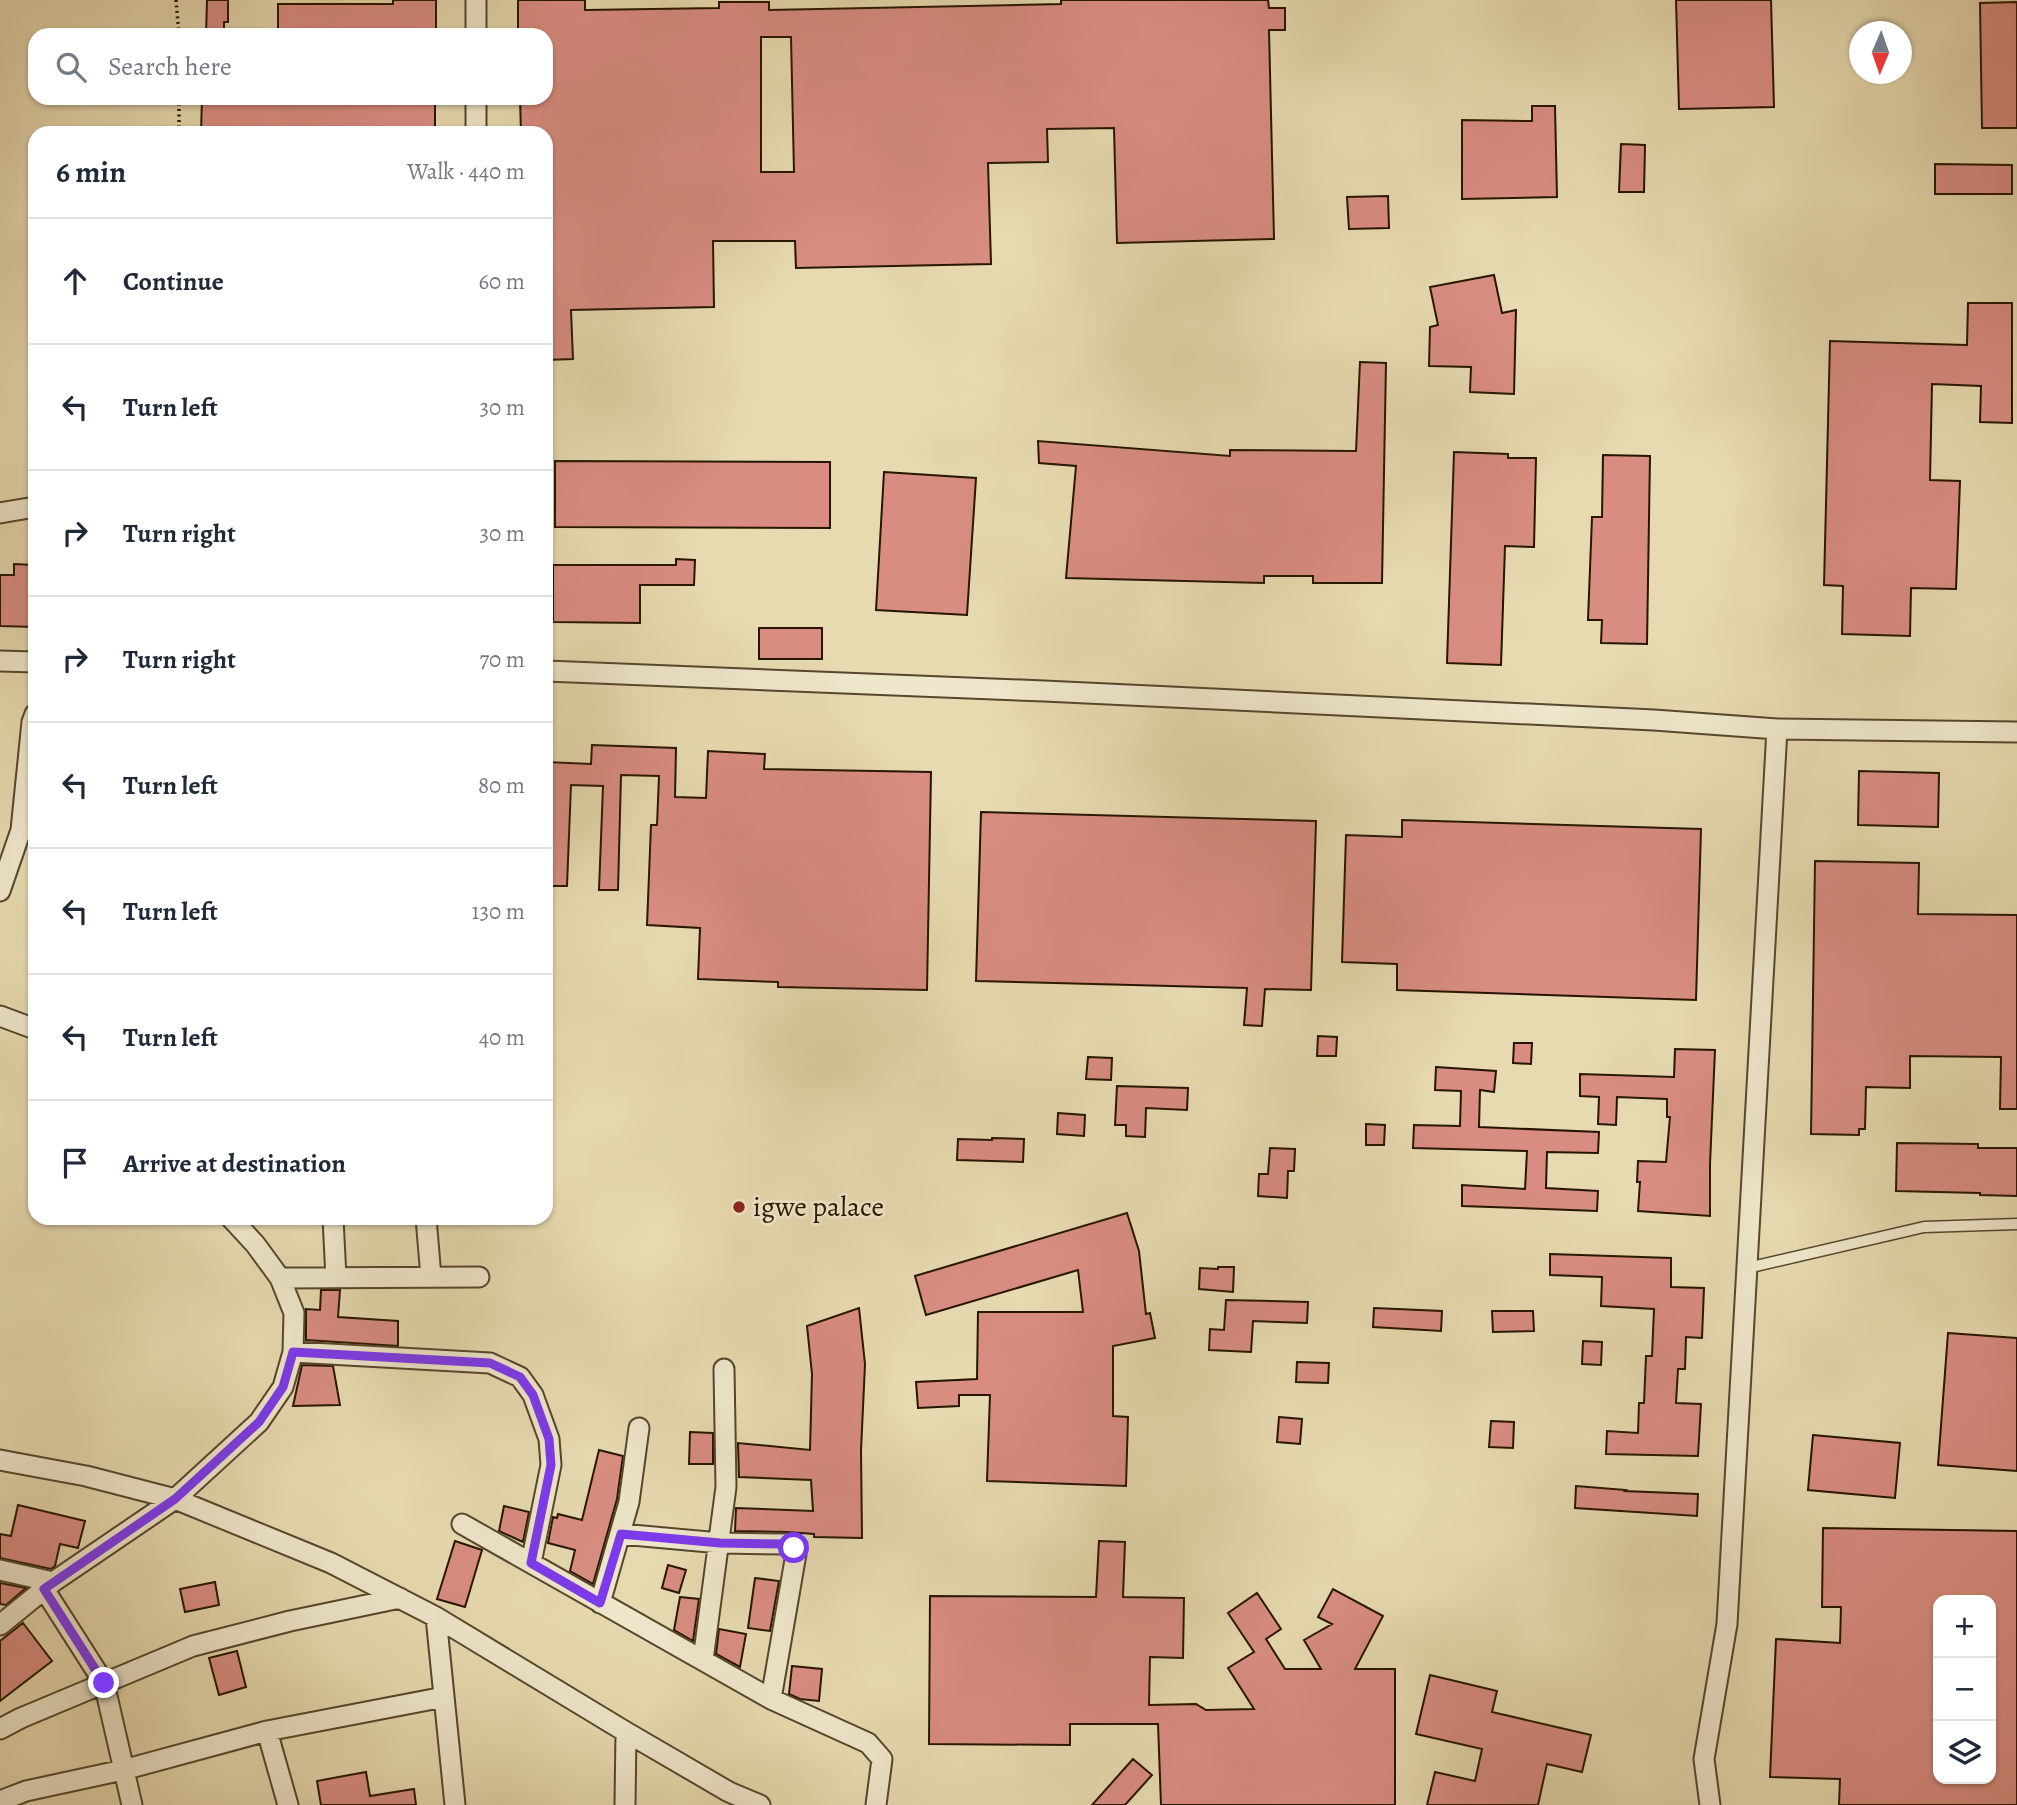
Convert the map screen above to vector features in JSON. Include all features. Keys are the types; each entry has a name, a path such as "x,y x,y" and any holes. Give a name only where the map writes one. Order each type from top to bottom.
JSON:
{"street":[{"path":"476,0 476,28"},
{"path":"476,105 477,126"},
{"path":"0,513 28,508"},
{"path":"0,661 28,662"},
{"path":"553,671 1613,718 1777,729 2017,732"},
{"path":"1710,1805 1704,1759 1727,1624 1777,729"},
{"path":"0,891 21,830 28,761"},
{"path":"0,1016 28,1027"},
{"path":"0,1625 48,1585 175,1499 259,1422 283,1387 293,1352 294,1312 280,1278 239,1225"},
{"path":"333,1225 336,1278"},
{"path":"427,1225 431,1277"},
{"path":"280,1278 480,1277"},
{"path":"293,1352 490,1363 520,1377 533,1395 549,1439 551,1465 531,1563"},
{"path":"703,1660 726,1487 724,1369"},
{"path":"600,1603 629,1502 639,1428"},
{"path":"0,1460 86,1476 175,1499 331,1563 436,1616 728,1798 760,1805"},
{"path":"463,1524 771,1699 868,1744 882,1759 876,1805"},
{"path":"621,1534 720,1543 787,1544 794,1548 796,1554 771,1699"},
{"path":"0,1570 48,1585 104,1683 132,1805"},
{"path":"0,1730 21,1718 193,1646 290,1621 400,1598"},
{"path":"436,1616 455,1805"},
{"path":"0,1801 26,1791 123,1770 267,1731 444,1697"},
{"path":"267,1731 288,1805"},
{"path":"625,1805 626,1732"}],"lane":[{"path":"1747,1268 1924,1227 2017,1224"}],"path":[{"path":"176,0 178,28"},
{"path":"179,105 179,126"}],"building":[{"path":"207,0 228,0 228,22 224,22 224,28 206,28"},
{"path":"393,0 436,0 436,28 278,28 278,4 393,4"},
{"path":"518,0 585,0 585,10 719,8 719,2 769,2 769,10 1061,4 1061,0 1268,0 1269,8 1285,8 1285,30 1269,30 1274,239 1117,243 1114,128 1047,129 1048,162 988,163 991,264 796,268 795,241 713,241 714,307 571,310 573,359 553,360 553,126 521,126 520,105 553,105 553,28 518,28","holes":["761,37 791,37 794,172 761,172"]},
{"path":"1676,0 1771,0 1774,107 1679,109"},
{"path":"2017,2 2017,128 1982,128 1980,3"},
{"path":"202,105 435,105 435,126 201,126"},
{"path":"1532,106 1555,106 1557,197 1462,199 1462,120 1532,121"},
{"path":"1621,144 1645,145 1644,192 1619,192"},
{"path":"1935,164 2012,165 2012,194 1935,194"},
{"path":"1388,196 1389,228 1349,229 1347,197"},
{"path":"1494,275 1502,313 1516,310 1514,394 1470,392 1471,367 1429,366 1430,327 1438,325 1430,287"},
{"path":"1968,303 2012,303 2012,423 1980,422 1981,386 1932,384 1930,480 1960,481 1956,589 1911,588 1910,636 1842,634 1843,586 1824,585 1830,341 1967,345"},
{"path":"1360,362 1386,363 1382,583 1313,583 1313,576 1264,576 1264,583 1066,578 1076,466 1039,463 1038,441 1230,456 1230,450 1356,451"},
{"path":"1454,452 1536,458 1534,547 1505,546 1501,665 1447,663"},
{"path":"1603,455 1650,456 1647,644 1601,643 1602,620 1588,620 1592,517 1602,517"},
{"path":"555,461 830,462 830,528 555,527"},
{"path":"884,472 976,478 967,615 876,610"},
{"path":"676,559 695,560 694,585 640,585 640,623 553,622 553,565 676,565"},
{"path":"14,564 28,565 28,627 0,626 0,575 14,575"},
{"path":"759,628 822,628 822,659 759,659"},
{"path":"592,745 676,748 675,797 706,798 708,751 765,754 764,769 931,772 927,990 778,987 778,982 698,979 700,928 647,925 651,825 657,825 659,776 621,775 618,890 599,890 603,786 571,785 567,886 553,886 553,762 591,764"},
{"path":"1859,771 1939,773 1938,827 1858,825"},
{"path":"981,812 1316,821 1311,990 1265,989 1262,1026 1244,1025 1247,988 976,981"},
{"path":"1402,820 1701,829 1696,1000 1397,990 1397,964 1342,962 1346,835 1402,837"},
{"path":"1815,861 1919,863 1918,914 2017,915 2017,1109 2000,1109 2001,1057 1910,1056 1910,1088 1866,1087 1865,1129 1859,1129 1859,1135 1811,1134"},
{"path":"1318,1036 1337,1037 1336,1056 1317,1056"},
{"path":"1514,1043 1532,1043 1531,1064 1513,1063"},
{"path":"1675,1049 1715,1050 1710,1216 1638,1211 1638,1161 1666,1162 1670,1117 1667,1117 1667,1099 1617,1097 1616,1125 1598,1124 1599,1097 1580,1096 1580,1074 1674,1077"},
{"path":"1088,1057 1112,1058 1111,1080 1086,1079"},
{"path":"1436,1067 1496,1071 1494,1092 1480,1090 1479,1127 1599,1132 1598,1153 1547,1152 1546,1188 1598,1191 1597,1211 1462,1206 1462,1185 1525,1189 1527,1151 1413,1148 1414,1125 1460,1126 1461,1091 1435,1090"},
{"path":"1117,1086 1188,1088 1187,1110 1146,1108 1145,1137 1126,1136 1126,1125 1115,1125"},
{"path":"1058,1113 1085,1115 1084,1136 1057,1134"},
{"path":"1366,1124 1385,1125 1384,1145 1366,1145"},
{"path":"958,1139 1024,1139 1023,1162 957,1160"},
{"path":"1897,1143 1978,1144 1978,1148 2017,1148 2017,1196 1896,1191"},
{"path":"1270,1148 1295,1149 1294,1171 1288,1171 1287,1198 1258,1196 1259,1174 1268,1174"},
{"path":"1127,1213 1139,1251 1146,1314 1150,1313 1155,1338 1113,1346 1113,1416 1128,1417 1126,1486 987,1481 990,1395 959,1395 959,1406 918,1408 916,1382 977,1379 978,1312 1083,1312 1078,1270 926,1315 915,1276"},
{"path":"1550,1254 1671,1258 1671,1287 1704,1288 1702,1338 1686,1337 1685,1369 1678,1369 1676,1403 1701,1404 1698,1456 1606,1454 1607,1431 1638,1433 1639,1403 1644,1403 1646,1356 1652,1356 1654,1309 1601,1306 1602,1277 1550,1275"},
{"path":"1234,1267 1233,1292 1199,1289 1200,1268"},
{"path":"321,1290 340,1290 338,1317 398,1321 398,1346 306,1340 306,1309 320,1310"},
{"path":"1226,1300 1308,1302 1307,1323 1253,1321 1251,1352 1209,1350 1210,1329 1224,1330"},
{"path":"859,1308 865,1364 861,1451 862,1538 735,1531 736,1508 813,1511 811,1480 739,1477 738,1443 810,1450 812,1374 807,1326"},
{"path":"1374,1308 1442,1311 1441,1331 1373,1327"},
{"path":"1492,1311 1533,1311 1534,1331 1493,1332"},
{"path":"1948,1333 2017,1338 2017,1471 1938,1465"},
{"path":"1583,1341 1602,1342 1601,1365 1582,1364"},
{"path":"1297,1362 1329,1363 1328,1383 1296,1382"},
{"path":"302,1365 333,1366 340,1405 293,1406"},
{"path":"1279,1417 1302,1419 1300,1444 1277,1442"},
{"path":"1491,1421 1514,1422 1513,1448 1489,1447"},
{"path":"690,1432 713,1433 713,1464 689,1464"},
{"path":"1813,1435 1900,1443 1895,1498 1808,1490"},
{"path":"599,1450 623,1456 617,1499 593,1584 570,1571 575,1550 548,1543 553,1517 557,1518 558,1514 582,1520"},
{"path":"1576,1486 1698,1494 1697,1516 1575,1508"},
{"path":"18,1505 85,1521 78,1548 60,1544 55,1566 51,1569 0,1558 0,1534 11,1536"},
{"path":"504,1506 529,1512 523,1542 499,1531"},
{"path":"1823,1528 2017,1531 2017,1805 1839,1805 1840,1779 1770,1777 1776,1639 1840,1643 1841,1607 1822,1607"},
{"path":"455,1541 482,1550 465,1607 437,1599"},
{"path":"1099,1541 1125,1542 1123,1597 1184,1598 1183,1658 1150,1657 1149,1705 1196,1704 1206,1710 1254,1709 1228,1668 1254,1652 1228,1613 1257,1593 1281,1629 1266,1639 1285,1669 1321,1669 1304,1640 1332,1624 1318,1617 1333,1589 1383,1616 1355,1669 1395,1669 1395,1805 1161,1805 1158,1724 1070,1724 1070,1745 929,1744 930,1596 1096,1597"},
{"path":"668,1565 686,1570 679,1593 662,1588"},
{"path":"755,1578 779,1581 770,1631 748,1628"},
{"path":"215,1582 219,1605 185,1612 180,1589"},
{"path":"0,1583 26,1588 6,1605 0,1604"},
{"path":"680,1597 699,1599 693,1641 674,1630"},
{"path":"23,1623 52,1661 0,1701 0,1641"},
{"path":"719,1629 746,1634 740,1667 716,1654"},
{"path":"237,1651 246,1687 219,1695 209,1658"},
{"path":"792,1666 822,1669 819,1701 800,1699 789,1694"},
{"path":"1430,1675 1497,1691 1492,1712 1591,1735 1582,1772 1547,1764 1538,1805 1427,1805 1435,1772 1475,1781 1482,1749 1416,1734"},
{"path":"1133,1759 1152,1775 1125,1805 1092,1805"},
{"path":"366,1772 370,1796 414,1789 416,1805 321,1805 317,1781"}],"place":[{"name":"igwe palace","path":"739,1207"}],"route":[{"path":"104,1683 44,1589 175,1499 259,1422 283,1387 293,1352 490,1363 520,1377 533,1395 549,1439 551,1465 531,1563 600,1603 621,1534 720,1543 787,1544 794,1548"}]}
